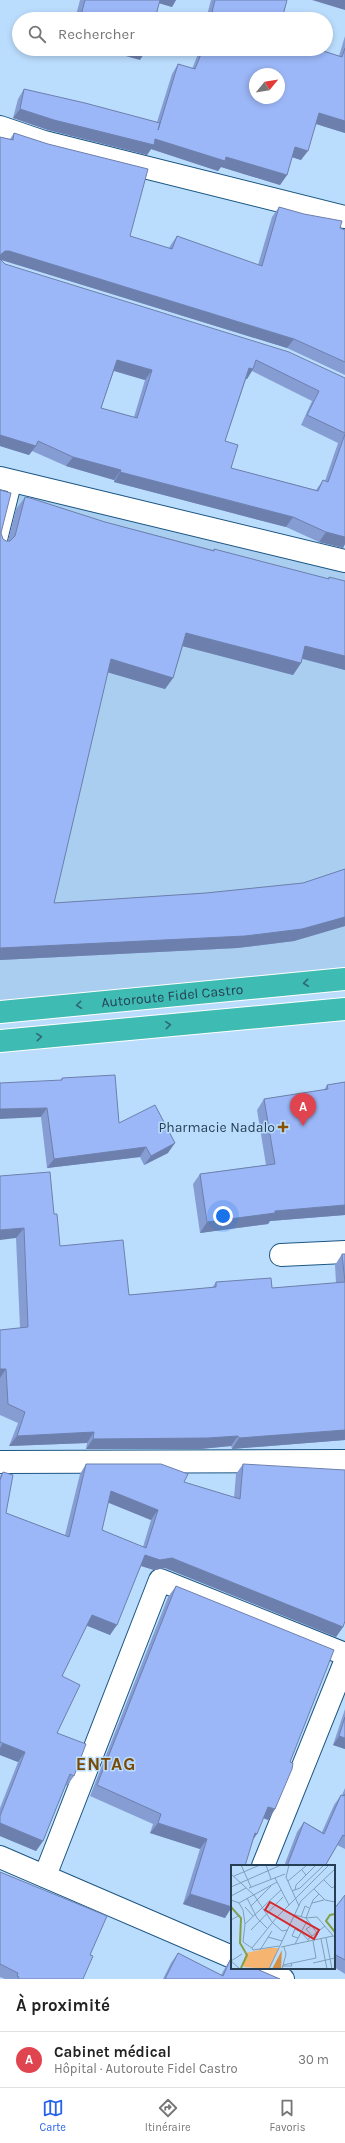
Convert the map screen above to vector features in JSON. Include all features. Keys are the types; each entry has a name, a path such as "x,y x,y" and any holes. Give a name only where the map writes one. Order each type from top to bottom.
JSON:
{"highway":[{"name":"Autoroute Fidel Castro","path":"0,1012 345,979"},
{"name":"Autoroute Fidel Castro","path":"0,1041 345,1008"}],"street":[{"path":"0,127 44,142 345,217"},
{"path":"8,480 345,561"},
{"path":"281,1255 345,1252"},
{"path":"0,1462 345,1461"},
{"path":"45,1876 160,1580 345,1654"},
{"path":"263,1865 345,1662"},
{"path":"0,1857 230,1952"},
{"path":"260,1969 283,1979"}],"lane":[{"path":"0,546 8,480"}],"shaded area":[{"path":"0,488 345,568 345,967 96,997 0,1001"}],"building":[{"path":"85,0 160,0 157,12 82,12"},
{"path":"215,0 287,0 284,12 212,12"},
{"path":"345,48 345,121 319,113 308,151 295,147 287,175 226,157 225,161 155,139 154,145 54,120 20,109 24,89 85,103 160,123 158,130 178,64 195,69 200,56 333,56 333,54 342,57"},
{"path":"14,133 48,144 148,169 130,236 172,249 177,236 262,266 279,207 304,214 342,221 340,228 345,230 345,362 294,339 5,251 0,255 0,137 13,140"},
{"path":"0,259 5,264 289,352 345,378 345,433 307,415 319,391 256,360 253,369 249,368 225,441 238,445 231,468 318,491 323,480 328,482 345,434 345,537 326,532 293,517 120,472 121,470 73,457 38,441 36,446 0,435","holes":["117,360 152,370 137,418 101,408"]},
{"path":"0,490 11,493 1,533 3,539 6,541 10,541 15,536 25,497 105,522 214,551 214,549 329,579 329,577 345,581 345,656 305,646 301,663 186,633 173,678 111,659 54,903 206,893 303,883 345,869 345,917 302,929 245,936 0,948"},
{"path":"115,1075 119,1123 155,1105 175,1143 151,1156 146,1147 54,1159 47,1108 0,1109 0,1083 62,1080 62,1078"},
{"path":"345,1082 345,1205 275,1211 275,1213 207,1222 200,1174 275,1164 264,1099 328,1089 327,1085"},
{"path":"50,1172 54,1214 57,1214 60,1246 123,1240 129,1295 216,1287 216,1282 271,1278 272,1288 345,1282 345,1430 239,1438 238,1436 208,1438 93,1439 94,1432 17,1436 25,1412 8,1404 6,1369 0,1369 0,1330 28,1327 24,1228 0,1230 0,1176"},
{"path":"342,1254 345,1254 345,1282"},
{"path":"86,1464 161,1464 188,1474 184,1482 240,1499 243,1464 345,1470 345,1621 343,1627 172,1558 160,1560 145,1555 117,1625 92,1615 62,1676 80,1685 57,1733 86,1744 74,1776 70,1774 43,1841 0,1823 0,1816 25,1752 0,1742 0,1480 3,1472 13,1475 6,1513 69,1537","holes":["111,1491 158,1510 146,1548 102,1530"]},
{"path":"176,1586 334,1650 290,1762 293,1763 292,1769 275,1809 268,1807 257,1834 255,1833 245,1865 231,1865 231,1907 190,1894 207,1839 158,1823 161,1814 97,1785"},
{"path":"345,1717 345,1738 339,1736"},
{"path":"345,1794 345,1836 343,1835 326,1865 287,1865 304,1822 324,1834 341,1795 344,1796"},
{"path":"0,1872 107,1916 90,1955 93,1956 83,1979 18,1979 18,1973 0,1964"},
{"path":"345,1895 345,1960 335,1955 335,1908"},
{"path":"178,1953 223,1976 231,1958 231,1969 258,1969 280,1979 165,1979"}],"place":[{"name":"Cabinet médical","path":"303,1126"},
{"name":"Pharmacie Nadalo","path":"283,1127"}],"district":[{"name":"ENTAG","path":"106,1764"}]}
